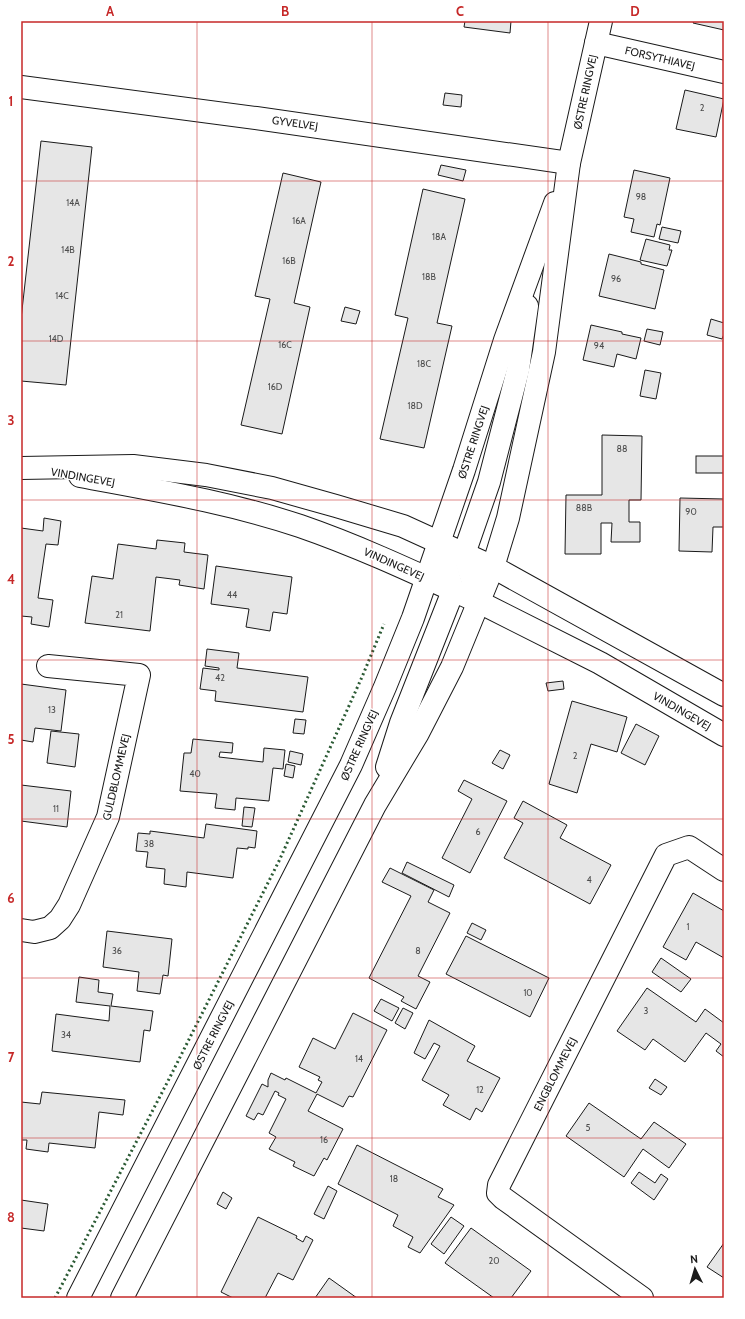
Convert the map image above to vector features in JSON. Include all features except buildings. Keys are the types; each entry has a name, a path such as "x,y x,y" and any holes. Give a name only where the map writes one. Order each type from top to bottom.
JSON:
{"main road":[{"name":"ØSTRE RINGVEJ","path":"122,1298 375,805 418,733 452,667 493,567 508,518 544,352 569,163 601,21"},
{"name":"FORSYTHIAVEJ","path":"596,43 724,72"},
{"name":"GYVELVEJ","path":"21,88 256,118 569,163"},
{"name":"ØSTRE RINGVEJ","path":"78,1298 351,766 414,618 464,470 505,340 569,163"},
{"path":"479,602 464,554 488,482 518,370 534,259"},
{"name":"VINDINGEVEJ","path":"28,468 133,466 206,475 272,488 403,526 493,567 724,695"},
{"name":"VINDINGEVEJ","path":"28,468 130,485 230,505 300,526 364,550 479,602 600,663 724,735"},
{"path":"375,805 401,724 453,591 439,543"},
{"name":"GULDBLOMMEVEJ","path":"21,930 34,932 50,928 60,919 69,905 108,817 139,675 48,666"},
{"name":"ENGBLOMMEVEJ","path":"642,1298 502,1198 498,1193 499,1185 666,855 689,847 724,870"}],"hedge":[{"path":"55,1298 168,1081 279,861 362,677 384,624"}]}
